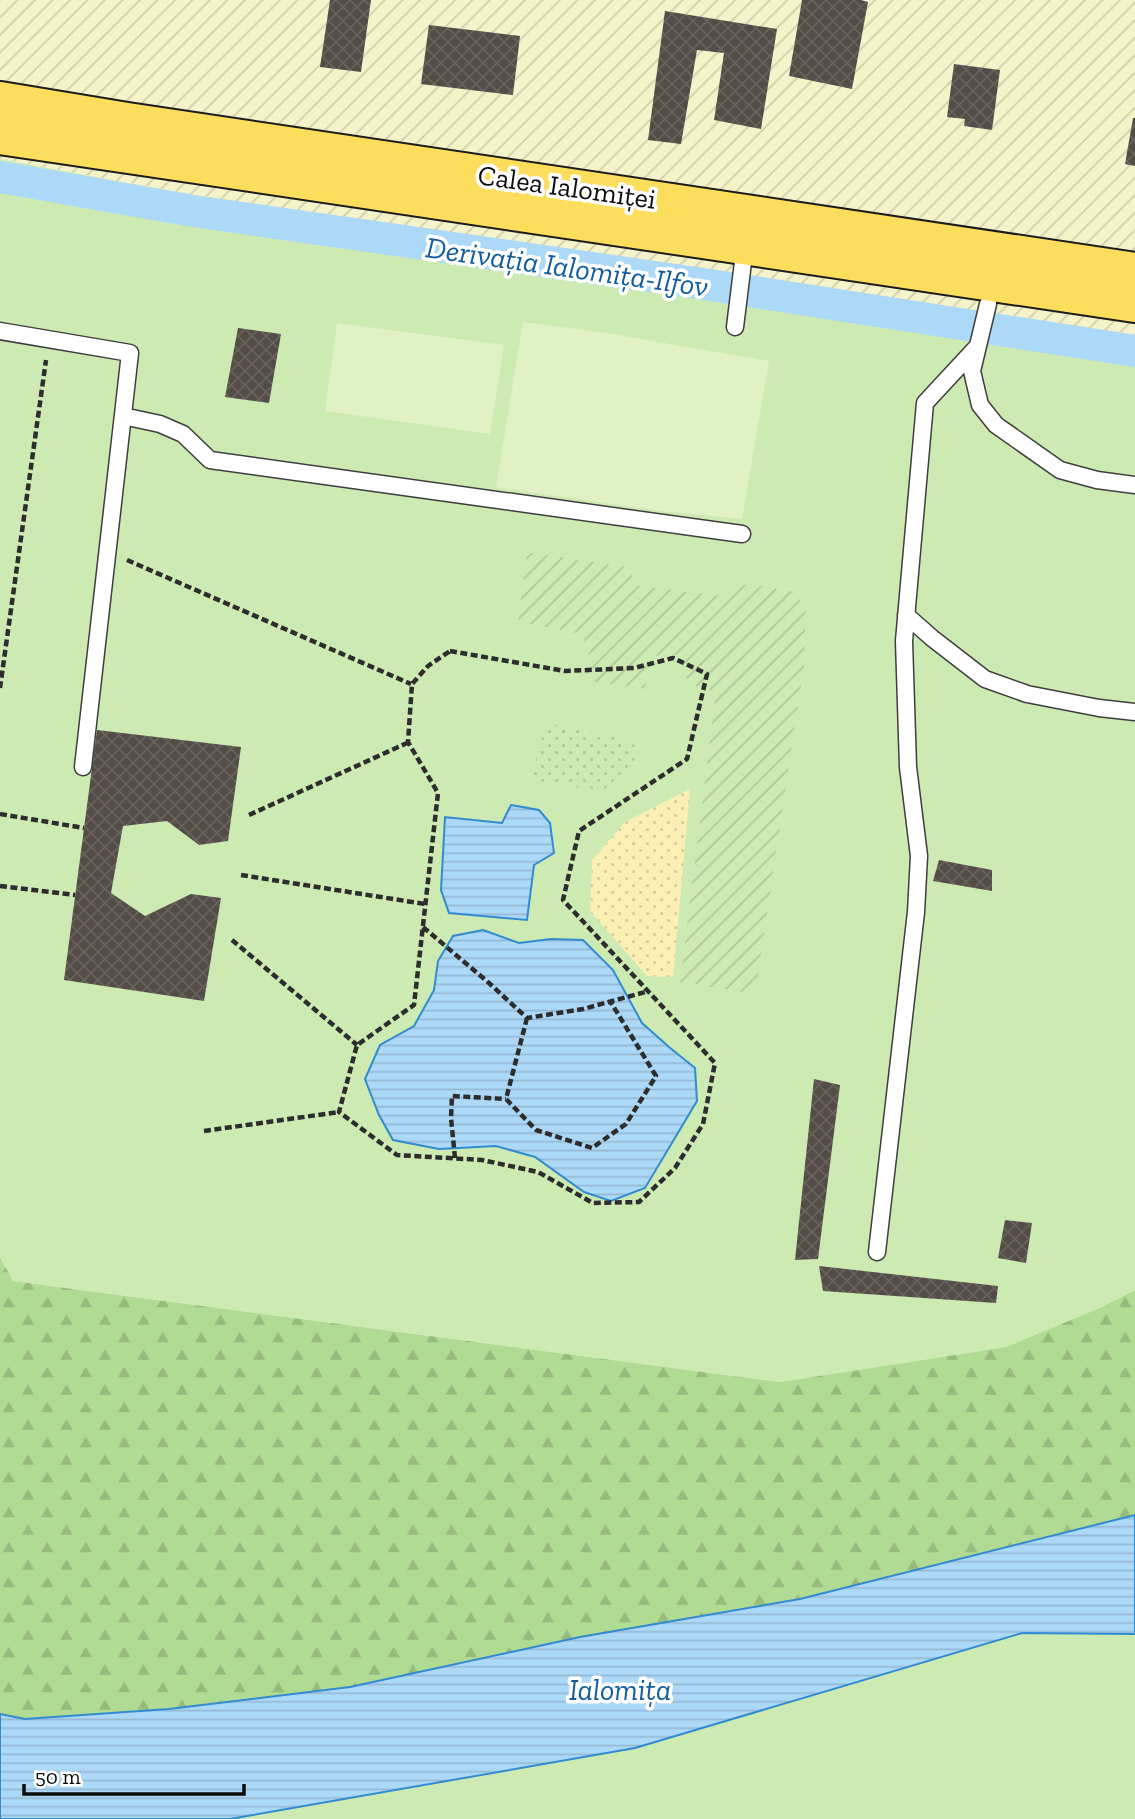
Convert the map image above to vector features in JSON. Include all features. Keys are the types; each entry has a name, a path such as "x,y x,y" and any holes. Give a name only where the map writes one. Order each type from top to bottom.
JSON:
{"main road":[{"name":"Calea Ialomiței","path":"0,101 1135,303"},
{"name":"Calea Ialomiței","path":"0,135 265,173 744,258 993,279 1135,272"}],"lane":[{"path":"736,319 744,258"},
{"path":"993,279 972,371 981,405 996,425 1060,470 1097,480 1135,485"},
{"path":"0,331 130,353 83,767"},
{"path":"877,1252 916,912 919,856 908,767 904,641 925,403 977,347"},
{"path":"123,416 160,424 183,434 210,460 741,534"},
{"path":"906,615 985,678 1027,695 1135,712"}],"path":[{"path":"0,688 49,339"},
{"path":"107,552 412,684"},
{"path":"204,1131 339,1112 397,1155 482,1160 538,1172 593,1203 639,1202 675,1168 703,1124 715,1063 563,900 579,831 687,759 708,674 673,658 634,668 565,671 450,651 428,666 412,684 408,743 438,793 414,1005 357,1045 339,1112"},
{"path":"249,815 408,743"},
{"path":"0,814 84,828"},
{"path":"241,875 425,904"},
{"path":"0,887 75,895"},
{"path":"423,927 527,1018"},
{"path":"232,940 357,1045"},
{"path":"527,1018 583,1009 649,991"},
{"path":"455,1158 452,1096 506,1099 536,1130 592,1148 625,1124 656,1076 610,1001"},
{"path":"506,1099 527,1018"}],"shaded area":[{"path":"0,0 1135,0 1135,335 481,241 171,191 0,159"}],"green space":[{"path":"0,159 171,191 481,241 1135,335 1135,1290 1006,1347 780,1382 13,1281 0,1257"},
{"path":"523,322 606,333 769,361 742,519 661,511 496,487"},
{"path":"337,323 504,345 490,434 325,411"},
{"path":"527,552 627,567 639,586 722,596 736,587 749,584 795,592 806,608 804,665 755,994 680,982 716,691 694,686 683,674 682,655 653,656 645,675 646,689 586,681 590,656 582,634 518,622"},
{"path":"546,723 633,741 637,758 604,790 530,783"},
{"path":"0,1257 13,1281 780,1382 1006,1347 1135,1290 1135,1515 800,1599 580,1637 350,1687 169,1709 25,1719 0,1714"},
{"path":"1022,1633 1135,1634 1135,1819 222,1819 635,1748"}],"sand":[{"path":"690,789 673,977 647,976 590,911 592,860 625,822"}],"water":[{"path":"511,805 539,810 550,823 554,853 534,865 527,920 449,913 441,890 445,817 502,823"},
{"path":"483,930 519,943 551,939 583,940 613,970 642,1023 695,1068 697,1101 645,1188 611,1201 584,1192 535,1157 496,1146 439,1149 393,1140 379,1115 365,1079 380,1045 414,1026 434,990 438,961 453,936"},
{"name":"Ialomița","path":"1135,1515 1135,1634 1022,1633 635,1748 230,1819 0,1819 0,1714 25,1719 169,1709 350,1687 580,1637 800,1599"}],"building":[{"path":"330,0 371,0 361,72 320,67"},
{"path":"802,0 868,2 852,89 789,76"},
{"path":"665,11 777,29 761,129 714,120 724,53 697,50 681,144 648,140"},
{"path":"429,25 520,36 513,95 421,84"},
{"path":"954,64 1000,70 992,130 964,126 965,119 947,117"},
{"path":"1135,118 1135,166 1125,164"},
{"path":"238,328 281,334 269,403 225,397"},
{"path":"97,730 241,747 228,841 199,845 167,821 123,826 111,893 145,916 191,894 221,898 204,1001 64,980"},
{"path":"939,860 992,870 992,891 933,881"},
{"path":"814,1079 840,1085 818,1259 795,1260"},
{"path":"1005,1220 1032,1223 1026,1263 998,1258"},
{"path":"819,1266 998,1286 996,1303 823,1291"}],"waterway":[{"name":"Derivația Ialomița-Ilfov","path":"0,177 193,211 697,283 1135,351"}]}
